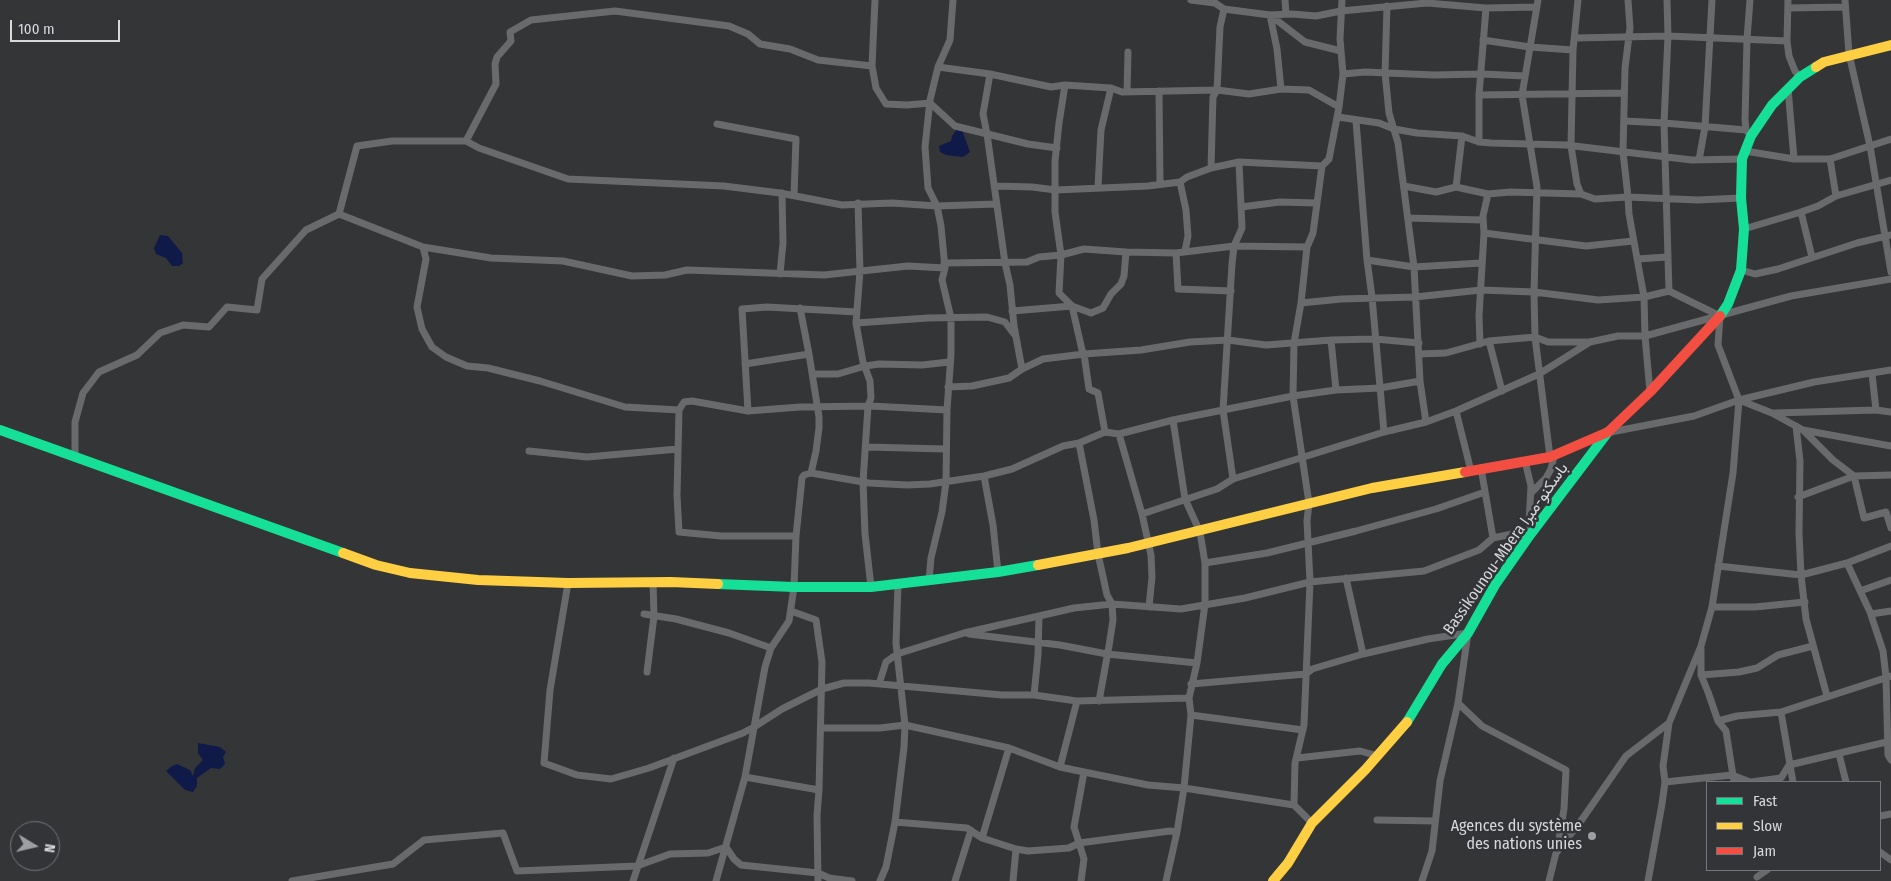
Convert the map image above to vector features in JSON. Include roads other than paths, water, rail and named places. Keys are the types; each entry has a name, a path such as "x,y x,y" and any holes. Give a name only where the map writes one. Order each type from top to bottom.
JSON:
{"main road":[{"name":"Bassikounou-Mbera باسكنو-مبرا","path":"1273,881 1283,869 1312,823 1378,756 1404,726 1442,664 1468,633 1495,586 1531,534 1608,432 1650,392 1720,316 1728,304 1741,270 1744,229 1741,198 1744,155 1748,133 1788,88 1800,77 1824,62 1849,54 1891,45"},
{"path":"0,430 376,565 410,573 478,580 568,583 653,582 794,587 871,586 929,581 998,572 1098,554 1200,532 1372,488 1552,457 1608,432"}],"street":[{"path":"875,0 872,66 876,88 886,104 930,103 955,126 1028,144 1057,148"},
{"path":"929,581 931,558 942,512 946,482 945,449 950,362 950,318 942,280 945,266 941,226 937,206 928,188 925,155 930,103 938,67 950,40 952,0"},
{"path":"1191,0 1215,3 1224,9 1270,16 1286,14 1316,16 1411,2 1486,8 1502,4 1537,3 1522,96 1537,194 1534,292 1535,337 1552,457 1551,469 1546,478 1531,493"},
{"path":"1285,0 1286,14"},
{"path":"1294,805 1297,758 1303,730 1310,582 1307,521 1309,503 1293,396 1294,343 1301,303 1307,247 1313,233 1322,166 1329,159 1340,107 1343,74 1341,51 1342,0"},
{"path":"1578,0 1573,50 1571,146 1577,184 1581,194"},
{"path":"1628,0 1622,152 1628,197 1628,214 1644,297 1650,392"},
{"path":"1667,0 1668,36 1664,123 1669,291"},
{"path":"1699,160 1705,127 1712,0"},
{"path":"1624,121 1664,123 1748,133 1747,39 1750,0"},
{"path":"1800,77 1792,64 1787,41 1788,4 1845,3 1849,54 1870,146 1875,184 1888,236 1891,272"},
{"path":"1387,6 1386,73 1389,113 1398,143 1414,267 1420,381 1426,422"},
{"path":"1478,142 1479,95 1486,8"},
{"path":"1211,168 1213,97 1217,90 1220,27 1224,9"},
{"path":"466,141 496,84 497,58 511,41 510,32 531,20 615,10 729,26 748,34 760,44 790,49 818,60 872,66"},
{"path":"1270,16 1305,42 1341,51"},
{"path":"1270,16 1277,49 1281,89"},
{"path":"1575,38 1668,36 1787,41"},
{"path":"1484,40 1530,47 1573,50"},
{"path":"1127,92 1128,52"},
{"path":"938,67 990,74 1051,87 1065,85 1112,88 1127,92 1217,90 1249,94 1281,89 1309,90 1340,107"},
{"path":"990,74 982,114 988,134 996,204 1022,369"},
{"path":"1343,74 1482,74 1525,76"},
{"path":"1065,85 1059,123 1056,162 1056,212 1061,255 1059,294 1072,306 1091,313 1103,308 1111,294 1121,284 1124,276 1126,252"},
{"path":"1098,187 1101,130 1112,88"},
{"path":"1788,88 1794,159"},
{"path":"1159,91 1160,184"},
{"path":"1479,95 1522,96 1624,93"},
{"path":"1338,117 1380,123 1394,129 1417,133 1462,136 1478,142 1571,146 1699,160 1744,155 1794,159 1830,159 1891,140"},
{"path":"1356,120 1366,260 1372,297 1384,432"},
{"path":"717,124 796,140 794,195"},
{"path":"1456,187 1462,136"},
{"path":"339,214 357,146 392,141 466,141 479,148 568,179 724,186 782,193 842,205 858,203 937,206 996,204"},
{"path":"1830,159 1836,196"},
{"path":"995,186 1056,190 1148,186 1180,182 1187,176 1239,162 1322,166"},
{"path":"1233,479 1223,410 1234,246 1242,228 1239,162"},
{"path":"1744,229 1818,206 1836,196 1891,180"},
{"path":"1180,182 1186,210 1188,236 1185,251"},
{"path":"1404,186 1436,192 1456,187 1488,194 1510,192 1581,194 1595,199 1628,197 1666,200 1741,198"},
{"path":"780,274 783,243 782,193"},
{"path":"1480,344 1479,316 1484,233 1482,220 1488,194"},
{"path":"1241,207 1280,202 1316,203"},
{"path":"858,203 860,271 856,323 863,362 870,381 867,447 863,482 871,586"},
{"path":"1801,212 1812,257"},
{"path":"75,456 74,422 83,393 99,372 137,355 160,333 182,325 209,327 227,307 257,310 262,279 306,230 339,214 423,247 491,258 563,261 632,276 665,275 686,270 824,275 908,266 1027,262 1039,257 1061,255 1084,249 1176,253 1234,246 1307,247"},
{"path":"1408,218 1482,220"},
{"path":"1484,233 1586,246 1633,241"},
{"path":"1741,270 1755,274 1778,269 1857,243 1888,236"},
{"path":"423,247 426,259 416,307 422,329 432,347 446,357 467,366 488,368 540,381 625,407 679,410"},
{"path":"1176,253 1178,289 1231,291"},
{"path":"1637,259 1667,257"},
{"path":"1366,260 1414,267 1481,263"},
{"path":"1418,354 1446,353 1489,341 1535,337 1548,342 1590,342 1618,336 1645,336 1791,296 1891,279"},
{"path":"1301,303 1372,297 1415,297 1481,290 1534,292 1598,300 1644,297 1669,291 1720,316"},
{"path":"1012,311 1072,306"},
{"path":"1072,306 1084,354 1089,389 1098,393 1105,432"},
{"path":"748,411 742,309 767,307 856,312"},
{"path":"800,308 813,374 819,428 811,473"},
{"path":"1648,881 1665,782 1663,766 1669,723 1701,646 1712,607 1732,473 1739,400 1718,345 1720,316"},
{"path":"856,323 987,317 1005,322 1016,337"},
{"path":"948,387 972,386 1009,378 1022,369 1043,359 1141,350 1190,342 1228,340 1266,345 1375,339 1418,343"},
{"path":"1332,340 1336,390"},
{"path":"1489,341 1502,391"},
{"path":"1142,514 1217,489 1233,479 1384,432 1426,422 1456,411 1539,374 1590,342"},
{"path":"745,364 809,354"},
{"path":"813,374 838,374 879,364 922,365 950,362"},
{"path":"1608,432 1694,416 1739,400 1814,382 1891,370"},
{"path":"1872,374 1876,410"},
{"path":"716,881 745,777 771,648 790,621 794,587 796,536 802,478 804,475 811,473 863,482 907,485 946,482 1012,469 1063,446 1080,443 1105,432 1119,434 1173,420 1293,396 1336,390 1380,388 1420,381"},
{"path":"1739,400 1772,413 1803,430 1833,460 1854,476 1864,518 1889,512 1891,528"},
{"path":"796,536 721,536 679,532 677,494 679,410 684,402 692,401 748,411 868,406 946,410"},
{"path":"1772,413 1876,410 1891,412"},
{"path":"1456,411 1485,492 1493,538"},
{"path":"1166,881 1184,788 1191,716 1189,698 1197,663 1205,604 1205,563 1200,532 1184,499 1173,420"},
{"path":"1796,426 1800,461 1798,497 1801,575 1806,618 1827,696"},
{"path":"1803,430 1891,446"},
{"path":"1119,434 1149,543 1152,576 1149,607"},
{"path":"1080,443 1098,554 1107,595 1112,604 1113,620 1099,701"},
{"path":"867,447 945,449"},
{"path":"528,451 588,456 678,449"},
{"path":"879,684 886,662 897,654 964,633 1074,608 1112,604 1181,609 1245,598 1310,582 1424,571 1479,550 1493,538 1512,534 1531,534 1529,523 1531,486 1525,461"},
{"path":"1798,497 1854,476 1891,475"},
{"path":"984,476 993,525 998,572"},
{"path":"1205,563 1267,553 1308,543 1428,511 1485,492"},
{"path":"1718,566 1801,575 1847,563 1891,546"},
{"path":"1847,563 1871,614 1889,676 1890,742 1888,755 1891,760"},
{"path":"1346,578 1363,654"},
{"path":"1860,591 1891,580"},
{"path":"648,672 654,616 653,582"},
{"path":"568,583 550,690 544,763 577,775 611,779 649,768 754,727 782,709 822,689 855,682 1002,695 1034,695 1077,701 1189,698"},
{"path":"880,881 886,867 895,822 904,747 905,725 895,631 898,584"},
{"path":"1712,607 1805,602"},
{"path":"791,611 816,620 822,662 817,815 818,877"},
{"path":"1871,614 1891,611"},
{"path":"644,614 676,618 729,633 771,648"},
{"path":"1034,695 1039,643 1039,616"},
{"path":"964,633 1108,654 1197,663"},
{"path":"1191,684 1306,674 1312,669 1363,654 1428,639 1468,633 1458,704 1440,781 1432,851 1422,881"},
{"path":"1701,646 1701,675 1718,721 1726,731 1733,778"},
{"path":"1701,675 1739,672 1757,668 1778,655 1813,646"},
{"path":"1883,651 1891,649"},
{"path":"1718,721 1737,716 1781,712 1889,676"},
{"path":"1060,767 1077,701"},
{"path":"1458,704 1482,726 1566,770 1564,809 1549,881"},
{"path":"1781,712 1793,781"},
{"path":"1191,716 1303,730"},
{"path":"1556,853 1626,756 1669,723"},
{"path":"821,728 873,729 905,725 1009,748 1060,767 1084,772 1148,785 1184,788 1294,805 1312,823"},
{"path":"1758,781 1781,778 1790,766 1890,742"},
{"path":"982,838 1009,748"},
{"path":"1297,758 1360,751 1378,756"},
{"path":"1839,754 1846,781"},
{"path":"633,881 674,758"},
{"path":"1081,881 1084,859 1074,828 1084,772"},
{"path":"745,777 819,790"},
{"path":"1665,782 1733,778 1746,781"},
{"path":"1377,820 1435,821"},
{"path":"895,822 967,828 982,838 1028,850 1069,848 1079,843 1170,831 1177,832"},
{"path":"955,881 971,830"},
{"path":"292,881 393,864 424,840 503,833 517,871 637,866 670,854 708,853 726,846"},
{"path":"726,846 734,859 741,865 852,881"},
{"path":"1013,881 1016,848"},
{"path":"1283,869 1283,881"}],"place":[{"name":"Agences du système des nations unies","path":"1592,836"}]}
